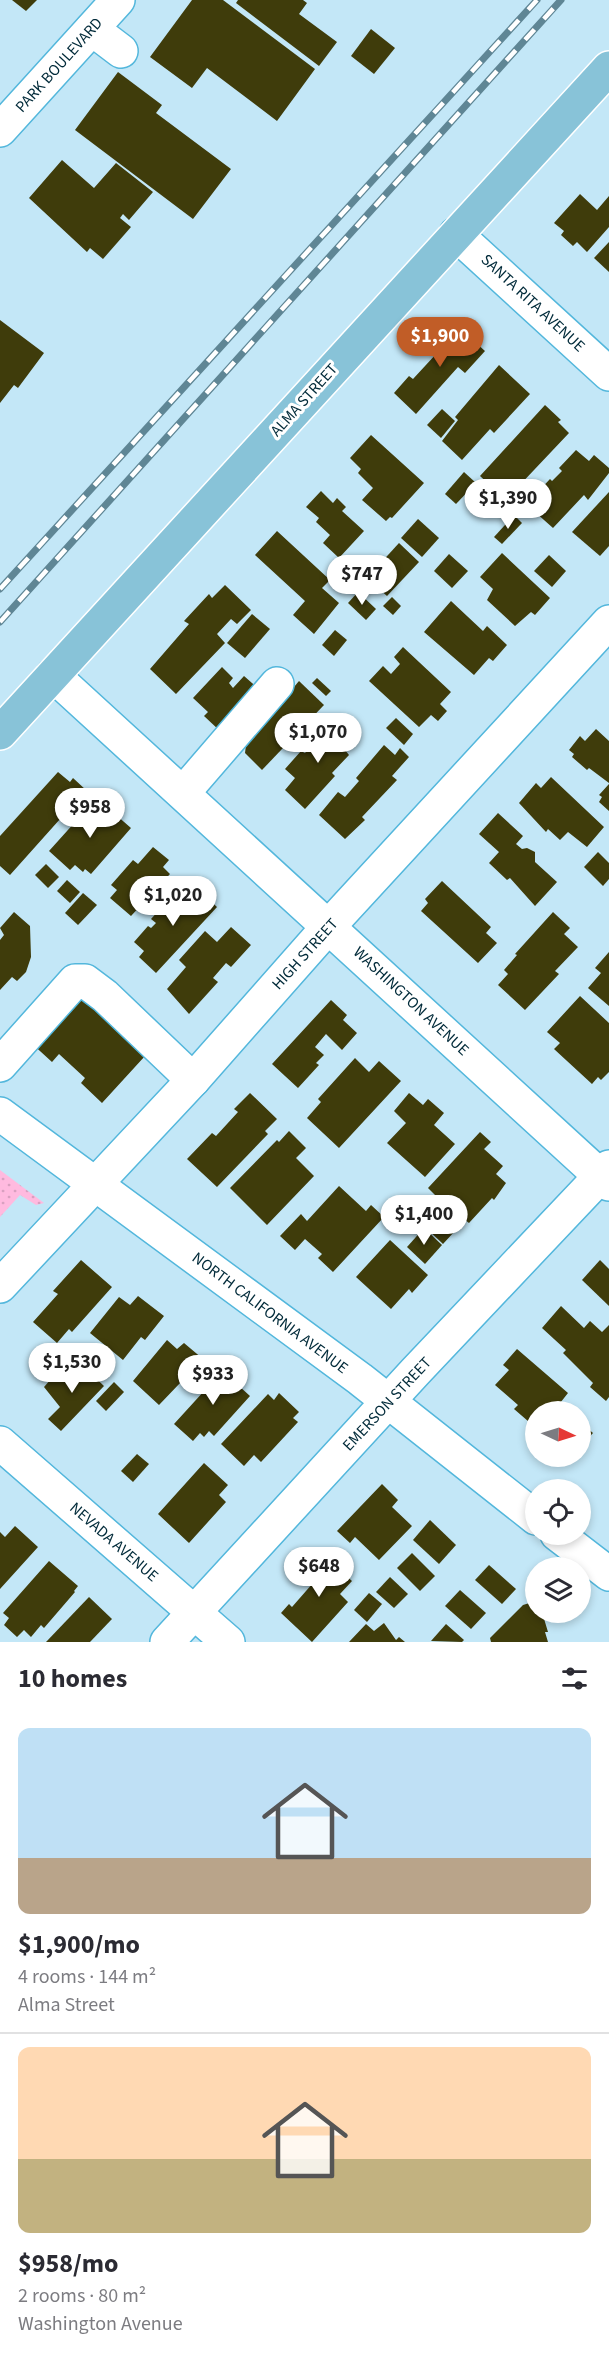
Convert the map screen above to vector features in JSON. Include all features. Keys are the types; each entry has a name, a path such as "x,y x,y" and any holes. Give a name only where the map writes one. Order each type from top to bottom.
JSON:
{"main road":[{"name":"ALMA STREET","path":"0,733 609,68"}],"street":[{"name":"PARK BOULEVARD","path":"0,130 118,0"},
{"path":"92,29 121,51"},
{"name":"SANTA RITA AVENUE","path":"456,234 609,374"},
{"name":"HIGH STREET","path":"0,1287 94,1183 193,1080 329,926 609,622"},
{"name":"WASHINGTON AVENUE","path":"52,675 606,1176"},
{"path":"183,793 277,684"},
{"path":"0,1065 75,981 85,981 193,1080"},
{"name":"NORTH CALIFORNIA AVENUE","path":"0,1114 388,1402 525,1509"},
{"name":"EMERSON STREET","path":"167,1642 388,1402 606,1176"},
{"name":"NEVADA AVENUE","path":"0,1443 228,1642"},
{"path":"571,1545 609,1574"}],"shaded area":[{"path":"0,1170 44,1203 36,1205 20,1195 0,1217"}],"building":[{"path":"12,0 37,0 26,11"},
{"path":"192,0 223,0 315,69 277,121 207,68 192,88 150,57"},
{"path":"238,0 303,0 307,3 299,14 337,42 319,66 236,3"},
{"path":"371,29 395,48 374,74 351,56"},
{"path":"118,72 162,105 156,113 231,169 193,219 75,130"},
{"path":"62,160 94,188 116,163 153,192 129,220 123,214 120,218 131,227 103,259 90,248 87,252 29,198"},
{"path":"580,194 597,210 609,196 609,227 587,252 577,242 573,246 561,235 564,231 554,223"},
{"path":"609,242 609,272 594,258"},
{"path":"0,320 44,353 18,388 14,385 0,403"},
{"path":"455,324 485,351 465,373 458,367 416,414 394,393 409,376 413,379 437,353 432,349"},
{"path":"499,365 530,394 494,433 490,429 462,460 442,441 458,420 455,417"},
{"path":"545,405 561,420 558,422 569,433 501,505 488,493 493,488 480,476"},
{"path":"442,409 455,421 441,438 427,425"},
{"path":"371,435 424,483 392,518 386,521 362,500 373,488 358,473 361,469 350,458"},
{"path":"576,450 589,461 594,455 609,468 609,473 588,500 584,495 553,528 535,512 542,504 534,496 550,479 552,481 562,471 559,468"},
{"path":"464,472 476,483 456,504 445,494"},
{"path":"321,491 333,503 337,498 346,507 342,511 364,531 339,558 323,543 330,535 316,522 319,518 306,507"},
{"path":"609,492 609,546 600,556 572,532"},
{"path":"514,515 522,523 502,544 494,537"},
{"path":"418,519 439,538 422,557 401,538"},
{"path":"277,531 330,580 322,588 339,603 314,634 293,615 305,601 255,555"},
{"path":"399,543 419,562 387,596 367,578"},
{"path":"502,553 550,598 535,615 531,612 515,626 487,600 493,589 480,577"},
{"path":"449,554 468,571 452,588 434,571"},
{"path":"549,555 566,571 552,587 534,571"},
{"path":"225,585 251,610 237,624 231,619 217,634 225,643 176,694 150,669 189,624 184,621 209,594 212,598"},
{"path":"358,592 376,609 366,620 348,603"},
{"path":"392,597 401,606 393,615 383,606"},
{"path":"451,601 483,631 487,626 507,645 493,661 489,658 474,675 424,632"},
{"path":"252,614 270,629 245,658 227,643"},
{"path":"335,630 347,640 334,656 322,645"},
{"path":"403,647 451,692 440,704 447,711 438,721 431,715 419,727 369,681 383,666 391,674 400,664 394,657"},
{"path":"222,667 233,678 229,683 233,688 244,676 259,689 220,731 204,716 208,712 193,698"},
{"path":"317,678 331,691 326,696 312,683"},
{"path":"299,681 324,705 262,770 245,753 246,745"},
{"path":"396,718 413,734 404,745 386,728"},
{"path":"333,720 356,738 345,750 349,755 332,773 335,776 305,809 285,790 295,778 285,769 301,751 305,753"},
{"path":"596,729 609,741 609,783 589,768 587,770 572,757 574,754 569,750 580,736 585,741"},
{"path":"384,745 395,755 400,748 409,757 392,776 397,780 362,817 365,820 345,839 319,815 338,792 345,797 359,781 356,778"},
{"path":"58,772 70,782 73,778 86,790 10,875 0,866 0,836"},
{"path":"551,777 604,827 587,847 568,832 560,840 548,829 546,832 519,803 536,783 541,788"},
{"path":"609,784 609,811 599,802 602,797 599,795"},
{"path":"94,801 113,818 116,815 131,828 91,874 85,869 83,872 75,865 70,870 49,851"},
{"path":"498,813 523,836 516,844 522,849 527,848 535,852 535,862 557,882 535,906 510,878 507,880 489,863 499,852 479,834"},
{"path":"153,847 169,860 163,867 170,874 131,916 110,898 117,890 111,885 133,860 138,864"},
{"path":"598,852 609,863 609,879 603,886 584,867"},
{"path":"46,864 59,877 48,888 35,875"},
{"path":"67,880 80,892 70,903 57,891"},
{"path":"442,881 491,927 486,933 497,943 478,963 421,911 428,903 425,899"},
{"path":"182,885 200,901 205,896 217,907 156,973 139,957 144,951 134,942 148,926 151,928 156,923 151,919"},
{"path":"83,893 97,905 78,925 65,913"},
{"path":"14,912 30,926 31,957 26,972 17,981 12,977 0,990 0,940 4,935 0,928"},
{"path":"553,912 570,928 564,934 578,947 555,971 559,974 525,1010 498,985 508,974 504,970 517,955 515,954"},
{"path":"231,927 251,945 231,967 226,963 213,978 218,982 189,1014 167,989 186,967 179,960 205,931 217,942"},
{"path":"609,952 609,1006 588,988 601,973 595,968"},
{"path":"80,986 145,1056 102,1103 81,1083 85,1078 59,1054 52,1062 29,1041"},
{"path":"580,996 609,1023 609,1072 601,1080 598,1077 592,1084 554,1049 560,1043 547,1032"},
{"path":"331,1000 347,1015 343,1020 357,1033 342,1050 326,1034 315,1047 324,1055 316,1063 319,1065 298,1088 272,1064"},
{"path":"355,1058 369,1072 379,1061 401,1081 339,1148 307,1118 321,1102 318,1099"},
{"path":"250,1093 277,1119 265,1131 268,1134 217,1187 187,1159 212,1133 216,1136 238,1112 234,1109"},
{"path":"409,1093 423,1105 428,1099 444,1113 434,1125 455,1144 425,1177 387,1143 406,1123 394,1111"},
{"path":"289,1131 306,1148 296,1158 314,1176 267,1225 230,1188 277,1140 279,1142"},
{"path":"480,1132 491,1142 484,1149 503,1166 496,1174 506,1183 494,1200 492,1198 469,1223 465,1220 443,1244 425,1227 429,1223 419,1213 427,1199 430,1202 436,1196 428,1188"},
{"path":"339,1186 366,1211 371,1205 384,1217 333,1272 318,1258 322,1254 305,1239 295,1250 280,1236 301,1214 307,1221"},
{"path":"424,1228 442,1245 425,1264 407,1247"},
{"path":"390,1240 428,1275 412,1293 409,1289 391,1309 356,1277"},
{"path":"81,1260 112,1287 72,1332 69,1329 57,1343 33,1322 58,1294 53,1291"},
{"path":"600,1260 609,1269 609,1306 582,1280"},
{"path":"138,1296 164,1316 145,1340 141,1337 123,1360 90,1333 119,1297 130,1305"},
{"path":"561,1306 584,1328 590,1321 602,1332 609,1325 609,1397 606,1401 590,1387 593,1383 563,1353 566,1350 542,1328"},
{"path":"167,1340 177,1349 184,1343 203,1359 159,1405 133,1381"},
{"path":"517,1349 568,1393 562,1401 525,1401 525,1418 514,1409 518,1405 495,1385 509,1370 503,1365"},
{"path":"80,1363 104,1386 61,1431 48,1419 60,1407 44,1387 58,1371 65,1378"},
{"path":"220,1367 242,1384 239,1386 250,1396 214,1436 209,1431 204,1437 200,1433 193,1441 174,1424 205,1390 201,1387"},
{"path":"114,1382 124,1392 106,1411 96,1401"},
{"path":"279,1393 299,1412 293,1418 298,1422 261,1462 254,1455 244,1466 221,1444 268,1394 274,1400"},
{"path":"137,1454 149,1464 133,1482 121,1471"},
{"path":"204,1463 228,1485 219,1495 226,1502 189,1543 158,1514"},
{"path":"382,1484 398,1500 392,1507 412,1526 379,1560 355,1537 350,1543 337,1531"},
{"path":"430,1520 456,1545 439,1564 413,1540"},
{"path":"15,1526 38,1547 0,1589 0,1532 5,1537"},
{"path":"319,1551 352,1581 340,1594 348,1602 312,1642 281,1613 289,1604 292,1607 313,1583 300,1572"},
{"path":"412,1553 435,1576 420,1591 397,1568"},
{"path":"49,1561 78,1586 44,1628 41,1625 31,1637 24,1630 17,1637 4,1625 9,1618 3,1613"},
{"path":"489,1565 516,1589 502,1604 475,1580"},
{"path":"390,1577 408,1594 394,1608 376,1592"},
{"path":"460,1590 486,1613 471,1629 445,1606"},
{"path":"369,1593 382,1604 367,1622 354,1610"},
{"path":"89,1597 112,1619 90,1642 46,1642"},
{"path":"525,1604 525,1623 545,1623 548,1642 491,1642 490,1638"},
{"path":"384,1623 396,1640 399,1637 405,1642 349,1642 366,1624 374,1631"},
{"path":"446,1624 464,1640 462,1642 431,1641"}],"railway":[{"path":"0,589 537,0"},
{"path":"0,622 561,0"}]}
